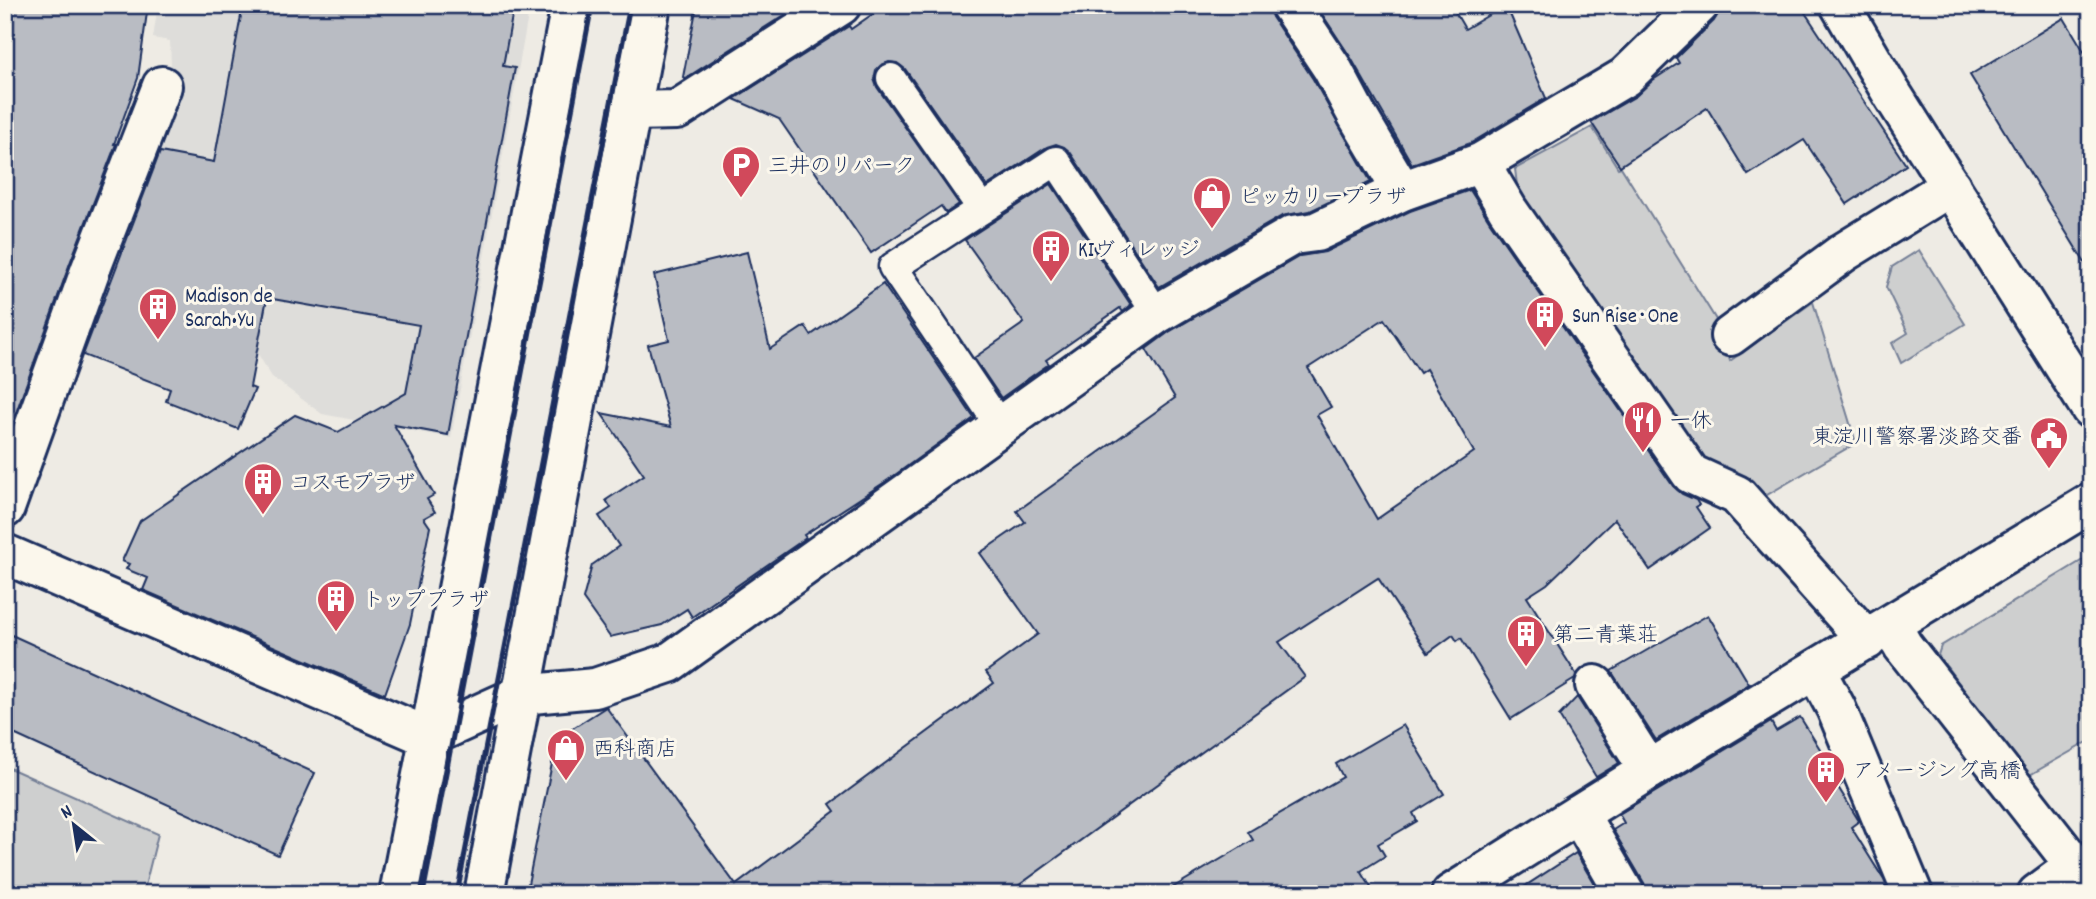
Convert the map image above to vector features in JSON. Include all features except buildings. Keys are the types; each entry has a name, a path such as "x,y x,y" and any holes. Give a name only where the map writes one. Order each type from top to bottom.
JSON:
{"street":[{"path":"399,894 571,5"},
{"path":"484,894 651,5"},
{"path":"631,111 677,110 841,5"},
{"path":"1290,5 1332,68 1402,191"},
{"path":"5,554 428,737 521,695 595,688 668,663 1157,314 1293,235 1316,232 1402,191 1480,163 1625,77 1699,5"},
{"path":"1840,5 1892,94 2091,409"},
{"path":"5,508 90,271 162,86"},
{"path":"1480,163 1508,210 1691,474 1737,495 1879,632 1903,646 2083,876 2037,894"},
{"path":"1730,336 1844,252 1951,186"},
{"path":"1451,894 1649,770 2091,503"},
{"path":"1816,671 1836,708 1913,894"},
{"path":"1595,685 1649,770"},
{"path":"1578,814 1625,894"}],"lane":[{"path":"891,78 982,209"},
{"path":"1000,426 893,267 1056,161 1157,314"}],"shaded area":[{"path":"158,5 530,5 451,438 322,414 272,377 240,325 196,202 154,149 172,92 170,41 153,38"},
{"path":"1592,127 1618,168 1621,167 1718,323 1730,361 1813,302 1856,443 1760,499 1710,474 1519,201 1515,169"},
{"path":"1919,250 1965,324 1901,363 1892,343 1908,333 1886,287 1892,267"},
{"path":"2091,555 2091,740 2028,776 1938,655 1941,646"},
{"path":"5,766 158,834 143,894 5,894"}],"railway":[{"path":"423,894 592,5"},
{"path":"457,894 630,5"}],"place":[{"name":"三井のリパーク","path":"741,199"},
{"name":"ピッカリープラザ","path":"1212,230"},
{"name":"KIヴィレッジ","path":"1051,283"},
{"name":"Madison de Sarah•Yu","path":"158,341"},
{"name":"Sun Rise･One","path":"1545,349"},
{"name":"一休","path":"1643,454"},
{"name":"東淀川警察署淡路交番","path":"2049,470"},
{"name":"コスモプラザ","path":"263,516"},
{"name":"トッププラザ","path":"336,633"},
{"name":"第二青葉荘","path":"1526,668"},
{"name":"西科商店","path":"566,782"},
{"name":"アメージング高橋","path":"1826,804"}]}
